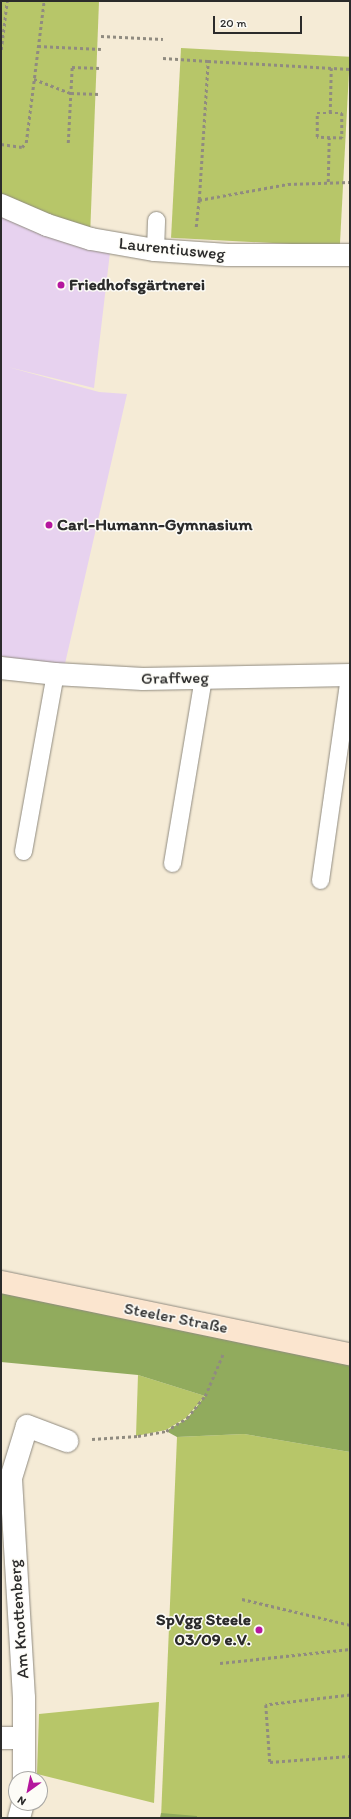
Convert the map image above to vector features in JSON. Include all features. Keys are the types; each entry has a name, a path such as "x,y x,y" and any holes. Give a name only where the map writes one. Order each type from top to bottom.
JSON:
{"main road":[{"name":"Steeler Straße","path":"1,1282 350,1354"}],"street":[{"name":"Laurentiusweg","path":"1,205 47,225 91,238 155,250 194,254 350,255"},
{"name":"Graffweg","path":"1,668 55,674 143,679 350,675"},
{"name":"Am Knottenberg","path":"24,1771 24,1698 10,1478 27,1426 67,1442"},
{"path":"1,1738 24,1738"}],"lane":[{"path":"155,250 156,220"},
{"path":"23,851 55,674"},
{"path":"320,880 350,675"},
{"path":"172,863 203,677"}],"path":[{"path":"1,50 7,1"},
{"path":"1,144 22,147 26,143 44,1"},
{"path":"101,36 163,39"},
{"path":"38,46 101,49"},
{"path":"162,58 350,69"},
{"path":"194,254 208,61"},
{"path":"68,143 72,67 100,68"},
{"path":"330,113 331,68"},
{"path":"34,79 71,92 99,94"},
{"path":"317,113 342,113 342,138 329,138 317,137 317,113"},
{"path":"328,182 329,138"},
{"path":"199,200 288,184 350,182"},
{"path":"67,1442 145,1435 166,1431 187,1418 205,1396 232,1329"},
{"path":"242,1598 350,1625"},
{"path":"220,1663 350,1649"},
{"path":"350,1695 266,1705 270,1762 350,1756"}],"shaded area":[{"name":"Carl-Humann-Gymnasium","path":"1,206 111,244 94,388 8,367 99,392 127,394 64,668 1,656"}],"green space":[{"path":"1,1 99,1 90,237 1,203"},
{"path":"181,48 350,57 340,247 171,238"},
{"path":"1,1285 350,1354 350,1452 244,1434 177,1437 166,1431 187,1419 205,1396 138,1375 1,1362"},
{"path":"138,1375 205,1396 186,1418 166,1430 136,1436"},
{"name":"SpVgg Steele 03/09 e.V.","path":"244,1434 350,1452 350,1818 161,1818 177,1437"},
{"path":"159,1702 154,1803 48,1777 48,1771 37,1771 39,1714"},
{"path":"161,1813 197,1816 197,1818 160,1818"}],"place":[{"name":"Friedhofsgärtnerei","path":"61,285"},
{"name":"Carl-Humann-Gymnasium","path":"49,525"},
{"name":"SpVgg Steele 03/09 e.V.","path":"259,1630"}]}
